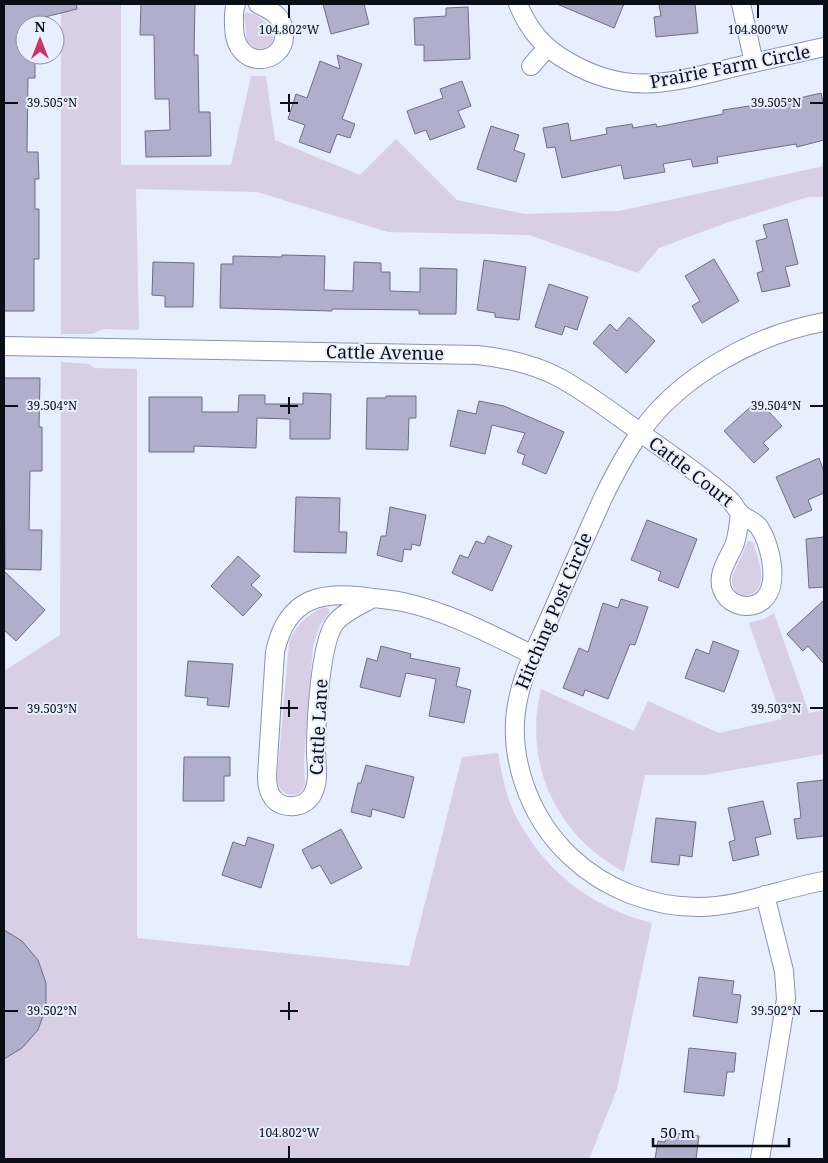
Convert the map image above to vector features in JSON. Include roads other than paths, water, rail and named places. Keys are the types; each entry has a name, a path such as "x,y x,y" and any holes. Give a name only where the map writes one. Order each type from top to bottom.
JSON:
{"street":[{"path":"236,4 233,12 236,42 246,56 255,59 265,59 274,55 281,48 284,39 284,29 276,15 258,4"},
{"name":"Prairie Farm Circle","path":"518,4 528,25 547,48 595,76 621,82 640,84 676,81 824,48"},
{"path":"741,4 754,63"},
{"path":"531,66 547,48"},
{"name":"Hitching Post Circle","path":"824,322 772,336 716,364 683,388 656,414 640,433 606,492 524,678 517,705 516,736 518,756 526,788 544,827 574,861 599,879 631,895 649,901 682,907 700,907 719,905 824,881"},
{"name":"Cattle Avenue","path":"4,346 477,355 493,357 527,364 559,378 606,407 640,433"},
{"name":"Cattle Court","path":"640,433 729,499 740,513 758,526 771,560 771,586 768,596 761,602 744,606 729,601 723,594 721,586 723,567 735,542 740,513"},
{"name":"Cattle Lane","path":"373,598 335,623 326,642 317,725 316,785 312,795 307,802 297,806 287,806 279,803 272,797 268,789 267,776 275,652 281,630 292,614 302,606 326,595 338,594 356,594 403,602 436,612 534,654"},
{"path":"760,1159 785,1008 786,985 781,954 765,895"}]}
